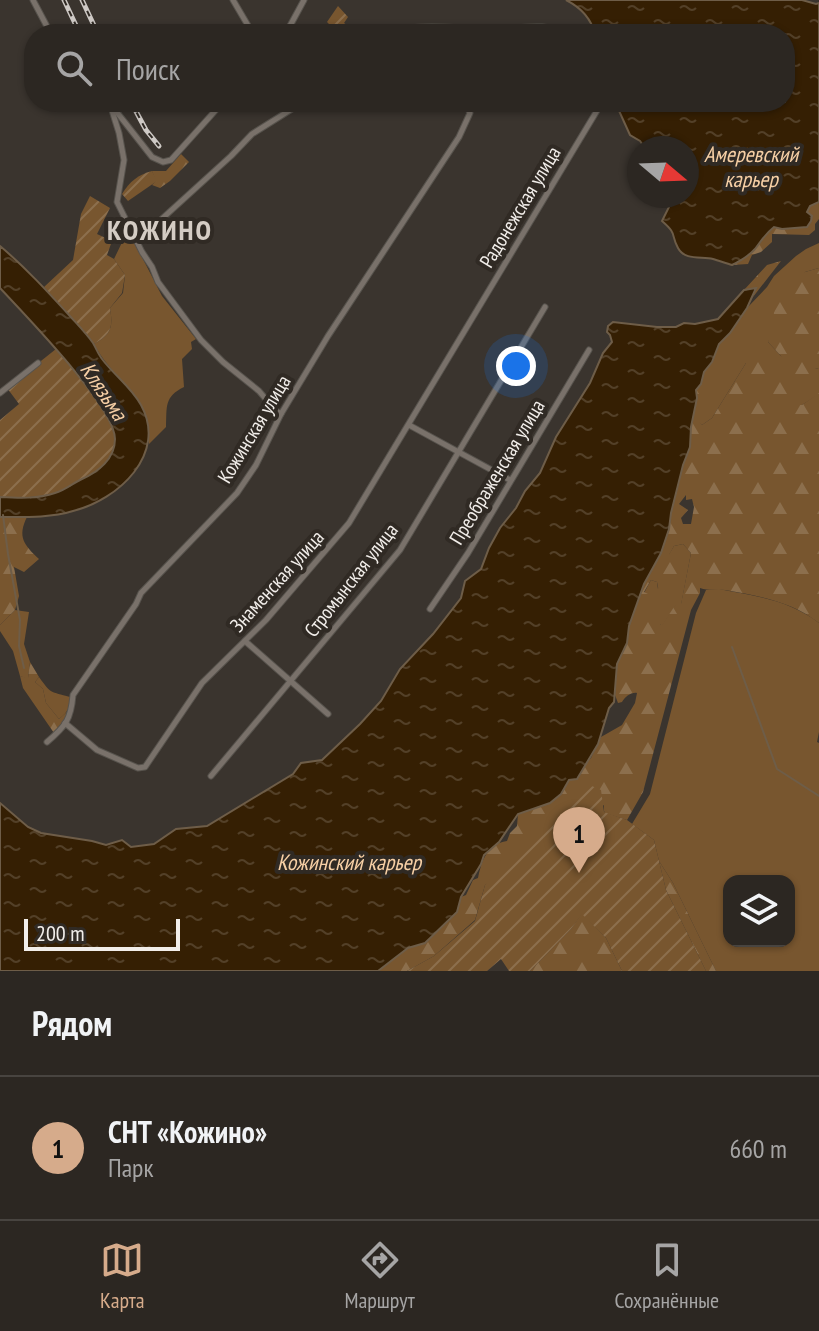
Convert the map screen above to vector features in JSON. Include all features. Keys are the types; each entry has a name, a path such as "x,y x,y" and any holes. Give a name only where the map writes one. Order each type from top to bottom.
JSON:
{"street":[{"path":"33,0 46,24"},
{"path":"233,0 247,24"},
{"path":"291,24 304,0"},
{"path":"112,112 124,160 117,202 165,293 201,340 281,414"},
{"path":"116,112 152,157 163,162 171,160 214,112"},
{"path":"132,234 154,226 252,134 287,112"},
{"name":"Кожинская улица","path":"47,742 65,723 73,706 73,695 141,593 237,493 256,465 281,414 328,336 459,137 470,112"},
{"name":"Радонежская улица","path":"468,326 595,112"},
{"name":"Стромынская улица","path":"211,776 400,550 545,307"},
{"name":"Знаменская улица","path":"65,723 97,750 142,769 145,767 202,683 266,620 349,523 468,326"},
{"name":"Преображенская улица","path":"430,609 468,553 589,350"},
{"path":"0,393 38,363"},
{"path":"409,425 510,480"},
{"path":"245,641 328,714"}],"green space":[{"path":"338,6 348,17 345,24 327,22"},
{"path":"181,154 189,162 160,188 152,185 156,181 152,171 166,171"},
{"path":"152,171 157,181 128,201 122,194 128,185"},
{"path":"90,196 110,208 97,234 112,241 107,255 114,259 125,275 122,293 110,308 110,329 105,337 94,344 44,287 73,260 81,214"},
{"path":"819,202 819,219 815,230 809,235 772,234 772,242 752,255 748,264 732,265 753,252 774,227 782,229 807,212 810,205"},
{"path":"128,230 162,296 196,339 191,342 192,349 182,359 184,387 170,399 166,427 149,444 148,424 138,402 94,344 108,333 110,308 123,293 125,275 114,259"},
{"path":"819,243 819,268 805,272 768,342 781,356 819,368 819,394 802,405 781,405 746,363 712,418 702,425 699,422 696,390 719,344 774,276 796,256"},
{"path":"781,261 753,297 756,288 744,290 767,265"},
{"path":"819,268 819,368 815,369 813,387 804,388 768,342 775,308 786,281"},
{"path":"56,349 107,416 115,437 111,454 95,474 61,491 31,497 0,497 0,420 19,404 7,388"},
{"path":"764,352 778,357 796,386 781,405 802,405 819,393 819,623 797,609 774,600 700,588 691,610 643,792 627,820 605,813 604,805 485,885 475,920 434,956 407,971 378,971 408,948 425,943 461,897 466,895 473,880 478,878 490,849 507,841 517,826 518,814 550,803 561,794 569,779 591,758 601,737 622,725 635,703 637,693 618,703 615,695 617,664 627,643 629,626 644,584 661,553 669,529 690,447 696,390 701,387 704,400 699,421 702,425 712,418 746,363","holes":["686,495 686,500 692,499 694,507 691,524 683,524 681,518 688,510 679,504","683,544 691,553 681,604 676,604 662,625 665,605 654,603 656,598 644,592 651,580 657,582 660,596 673,585 680,560 669,555 674,546"]},
{"path":"0,517 27,517 22,535 39,559 24,572 14,567 19,596 15,610 0,625"},
{"path":"683,544 691,553 681,605 676,605 662,626 654,604 644,593 651,580 657,582 658,589 668,556 674,546"},
{"path":"719,589 771,600 796,609 819,623 819,971 716,971 659,861 654,840 632,824 650,794 696,613 706,590"},
{"path":"15,610 29,612 24,644 30,662 28,679 20,676 13,651 0,631 0,625"},
{"path":"30,662 39,677 35,682 43,689 46,703 59,719 68,711 54,733 23,688 20,676 28,678"},
{"path":"39,677 52,692 70,697 68,710 59,719 46,703 43,689 35,682"},
{"path":"585,783 601,790 604,812 627,820 654,840 666,890 706,971 622,971 606,938 582,914 530,971 509,971 501,959 487,971 407,971 434,956 475,921 485,885"},
{"path":"659,861 716,971 706,971 666,890"},
{"path":"582,913 606,938 622,971 530,971 571,929"}],"water":[{"name":"Амеревский карьер","path":"566,0 802,0 819,3 819,202 810,206 807,212 812,216 807,227 774,227 753,252 732,265 685,255 662,221 668,208 699,208 699,136 632,136 620,112 795,112 795,24 591,24"},
{"name":"Клязьма","path":"0,246 36,279 93,343 102,359 137,399 148,423 148,441 143,457 121,486 90,505 64,513 0,517 0,497 35,497 63,490 104,464 112,453 115,439 111,424 85,384 0,288"},
{"name":"Кожинский карьер","path":"756,288 747,308 719,344 696,390 690,447 669,529 629,626 627,643 617,664 614,702 609,708 598,744 577,779 569,780 561,794 550,803 518,814 499,842 484,855 461,897 457,912 425,943 408,948 378,971 0,971 0,803 28,827 41,833 106,845 122,840 131,847 154,844 176,829 207,826 293,774 301,763 322,760 381,701 400,669 461,598 465,581 481,569 500,528 540,473 556,437 612,342 607,332 608,326 613,322 676,327 684,323 718,319 744,290"}],"waterway":[{"path":"3,515 20,620 19,646 24,668"},
{"path":"732,647 777,769 819,796"}],"railway":[{"path":"64,0 75,24"},
{"path":"82,0 93,24"},
{"path":"136,112 159,146"}],"place":[{"name":"СНТ «Кожино»","path":"579,873"}],"district":[{"name":"КОЖИНО","path":"160,230"}]}
